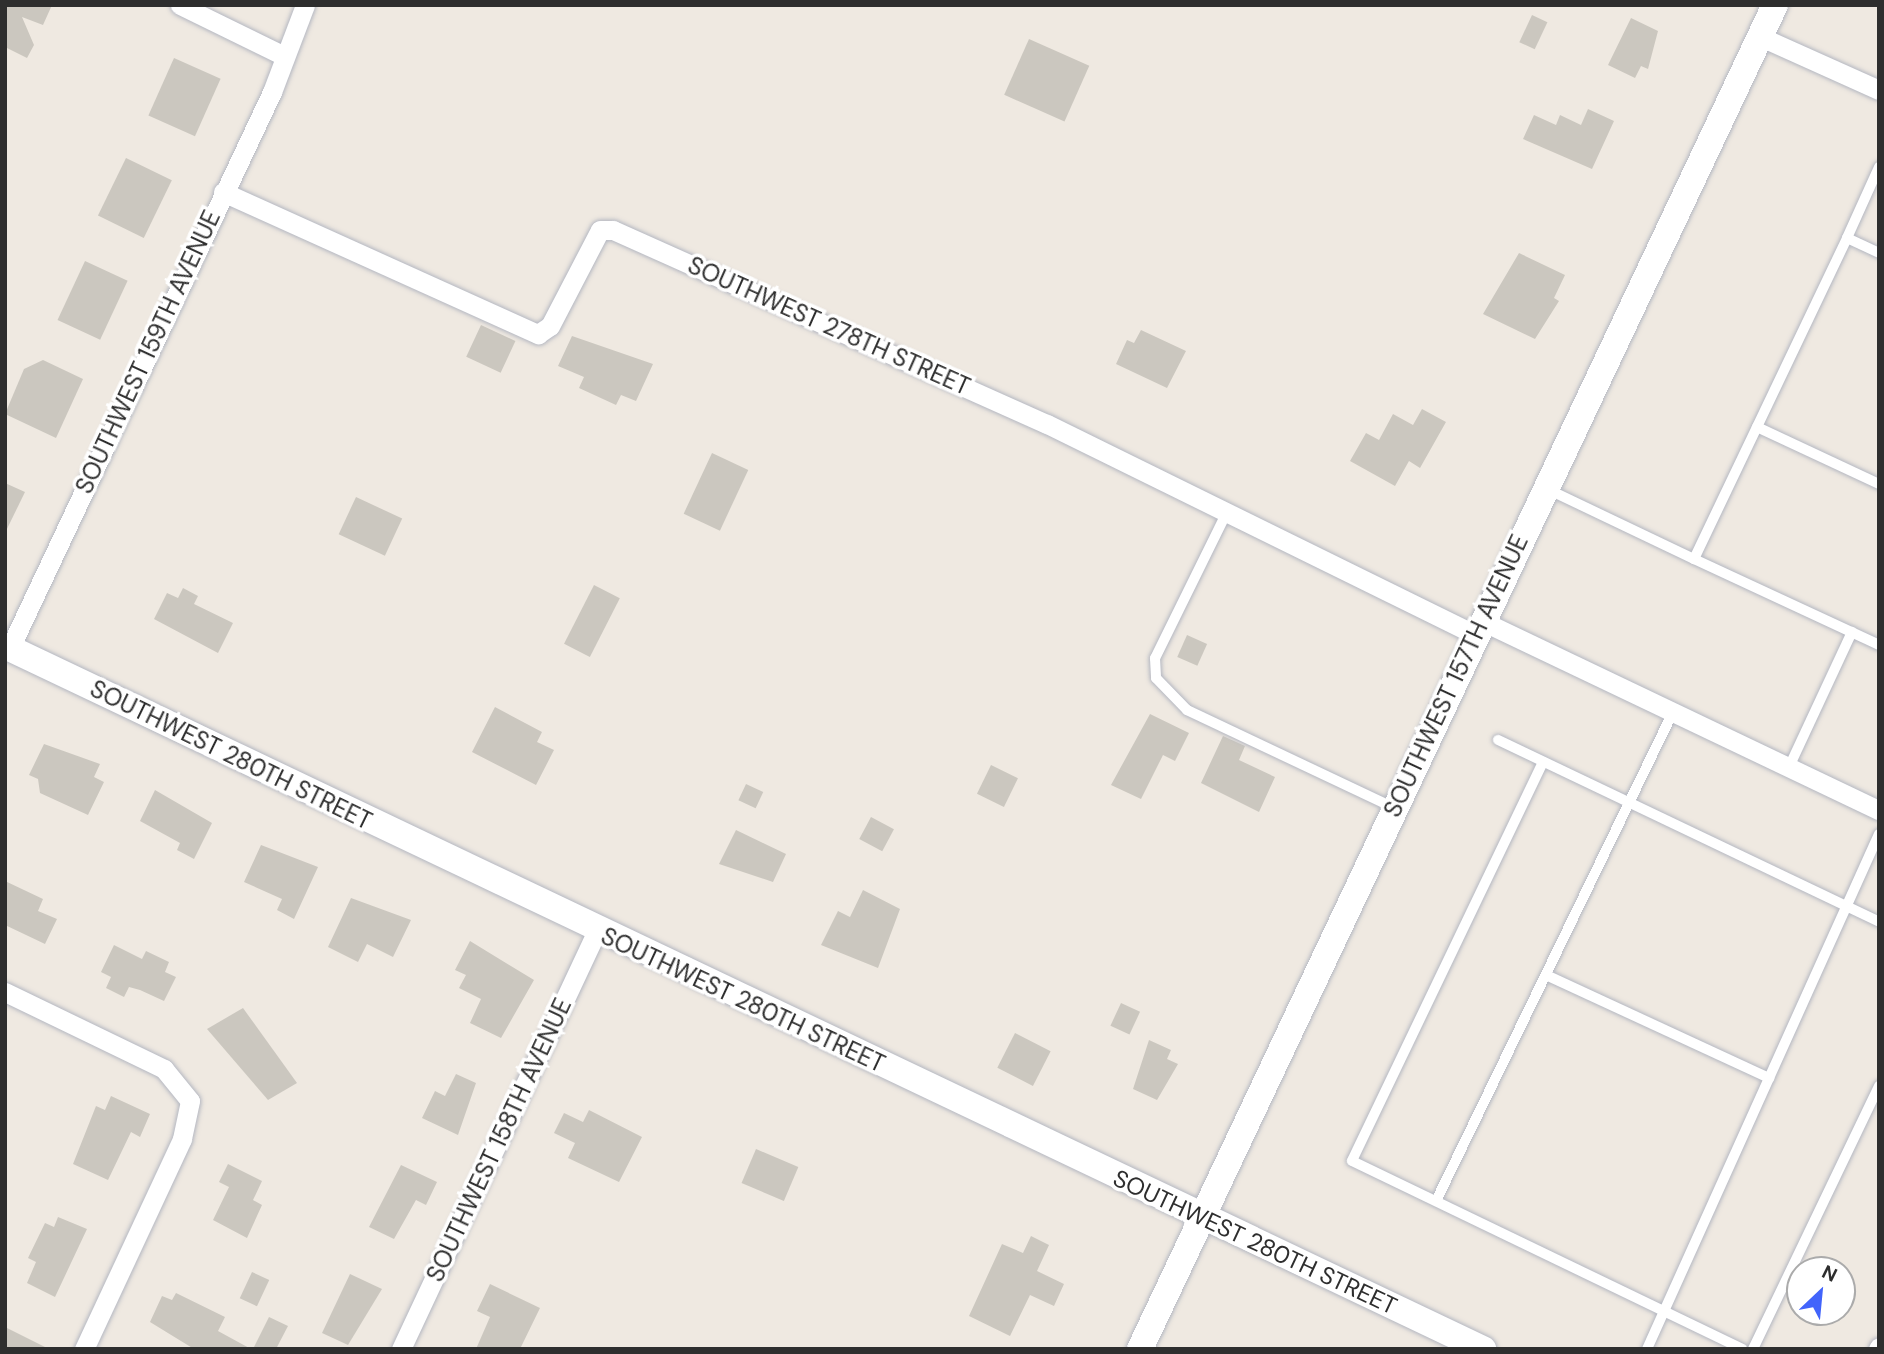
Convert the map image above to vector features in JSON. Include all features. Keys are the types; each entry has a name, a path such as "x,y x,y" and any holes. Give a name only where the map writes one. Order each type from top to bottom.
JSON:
{"street":[{"path":"180,5 282,55"},
{"name":"SOUTHWEST 159TH AVENUE","path":"8,647 272,92 282,55 304,5"},
{"name":"SOUTHWEST 157TH AVENUE","path":"1140,1349 1775,5"},
{"path":"1761,37 1879,90"},
{"name":"SOUTHWEST 278TH STREET","path":"223,192 538,334 550,326 600,230 613,230 974,391 1226,514 1672,712 1879,810"},
{"name":"SOUTHWEST 280TH STREET","path":"8,647 597,931 1483,1349"},
{"name":"SOUTHWEST 158TH AVENUE","path":"401,1349 597,931"},
{"path":"5,992 164,1069 187,1092 190,1112 183,1139 84,1349"}],"lane":[{"path":"1694,559 1879,167"},
{"path":"1847,238 1879,253"},
{"path":"1757,427 1879,484"},
{"path":"1545,488 1879,645"},
{"path":"1226,514 1155,658 1156,678 1187,710 1394,808"},
{"path":"1789,767 1852,632"},
{"path":"1436,1201 1672,712"},
{"path":"1498,740 1879,922"},
{"path":"1543,762 1352,1161 1742,1349"},
{"path":"1647,1349 1844,905 1879,834"},
{"path":"1546,975 1769,1078"},
{"path":"1753,1349 1879,1086"}],"building":[{"path":"5,5 52,5 43,25 22,17 34,45 27,58 5,47"},
{"path":"1532,15 1547,22 1535,49 1519,42"},
{"path":"1631,18 1658,31 1648,69 1641,66 1635,78 1608,65"},
{"path":"1029,39 1089,66 1064,122 1004,95"},
{"path":"174,58 221,79 195,136 148,116"},
{"path":"1588,109 1614,121 1592,169 1523,139 1534,115 1556,125 1560,115 1581,125"},
{"path":"126,158 172,180 144,238 98,216"},
{"path":"1519,253 1565,275 1554,298 1559,301 1535,339 1483,314"},
{"path":"85,261 128,281 100,340 58,320"},
{"path":"481,325 515,341 501,373 466,357"},
{"path":"1141,330 1186,351 1167,388 1116,364 1127,340 1134,343"},
{"path":"572,336 653,364 636,401 621,395 616,405 579,388 584,377 558,366"},
{"path":"43,360 83,379 56,438 5,414 24,369"},
{"path":"1422,409 1446,422 1420,468 1409,461 1395,486 1350,461 1366,433 1379,440 1393,414 1413,425"},
{"path":"712,453 748,470 720,531 684,514"},
{"path":"5,483 25,492 5,533"},
{"path":"356,497 402,519 385,556 339,534"},
{"path":"594,585 620,598 590,657 564,644"},
{"path":"183,588 198,596 194,604 233,623 218,653 154,619 167,593 178,598"},
{"path":"1187,635 1207,644 1197,666 1177,657"},
{"path":"495,707 542,732 537,742 554,750 536,785 472,752"},
{"path":"1150,714 1189,733 1175,761 1163,755 1141,799 1111,785"},
{"path":"1223,736 1245,746 1239,760 1275,777 1259,812 1201,783"},
{"path":"44,744 100,764 94,777 104,782 88,815 40,793 38,779 29,775"},
{"path":"991,765 1018,778 1004,807 977,794"},
{"path":"746,784 763,792 756,808 738,800"},
{"path":"155,790 212,823 194,859 177,850 180,843 140,821"},
{"path":"871,817 894,829 882,851 859,839"},
{"path":"736,830 786,854 773,882 719,864"},
{"path":"261,845 318,867 294,919 277,910 282,899 244,882"},
{"path":"5,881 43,899 38,911 57,919 45,944 5,925"},
{"path":"863,890 900,909 878,968 821,945 838,911 850,917"},
{"path":"351,898 411,920 393,957 367,944 358,962 328,947"},
{"path":"470,941 534,980 501,1038 470,1023 481,999 459,988 466,975 455,970"},
{"path":"114,945 142,959 146,951 169,962 165,972 176,977 164,1001 129,987 124,997 106,988 111,977 101,972"},
{"path":"1121,1003 1140,1012 1129,1035 1110,1026"},
{"path":"243,1008 297,1083 268,1100 207,1029"},
{"path":"1015,1033 1051,1051 1033,1086 997,1068"},
{"path":"1149,1040 1171,1050 1167,1059 1178,1064 1157,1100 1133,1089"},
{"path":"456,1074 476,1083 458,1135 422,1118 435,1091 445,1096"},
{"path":"111,1096 150,1114 140,1137 131,1132 108,1180 73,1164 96,1106 105,1110"},
{"path":"589,1110 642,1137 619,1182 568,1158 575,1143 554,1133 564,1113 583,1122"},
{"path":"756,1149 798,1167 784,1201 742,1183"},
{"path":"228,1164 262,1181 253,1200 262,1205 247,1238 213,1220 229,1187 219,1182"},
{"path":"401,1165 437,1182 426,1205 416,1200 394,1239 369,1227"},
{"path":"58,1217 87,1229 55,1297 27,1283 36,1262 28,1258 45,1223 54,1227"},
{"path":"1031,1236 1049,1245 1037,1271 1064,1284 1054,1306 1030,1295 1010,1336 969,1316 1002,1244 1023,1253"},
{"path":"252,1272 269,1280 257,1306 240,1298"},
{"path":"350,1274 382,1289 348,1345 322,1333"},
{"path":"490,1284 540,1308 520,1349 476,1349 490,1317 477,1311"},
{"path":"176,1293 225,1317 218,1331 251,1349 194,1349 150,1322 162,1296 172,1300"},
{"path":"269,1317 288,1326 276,1349 253,1349"},
{"path":"5,1327 49,1349 5,1349"}]}
